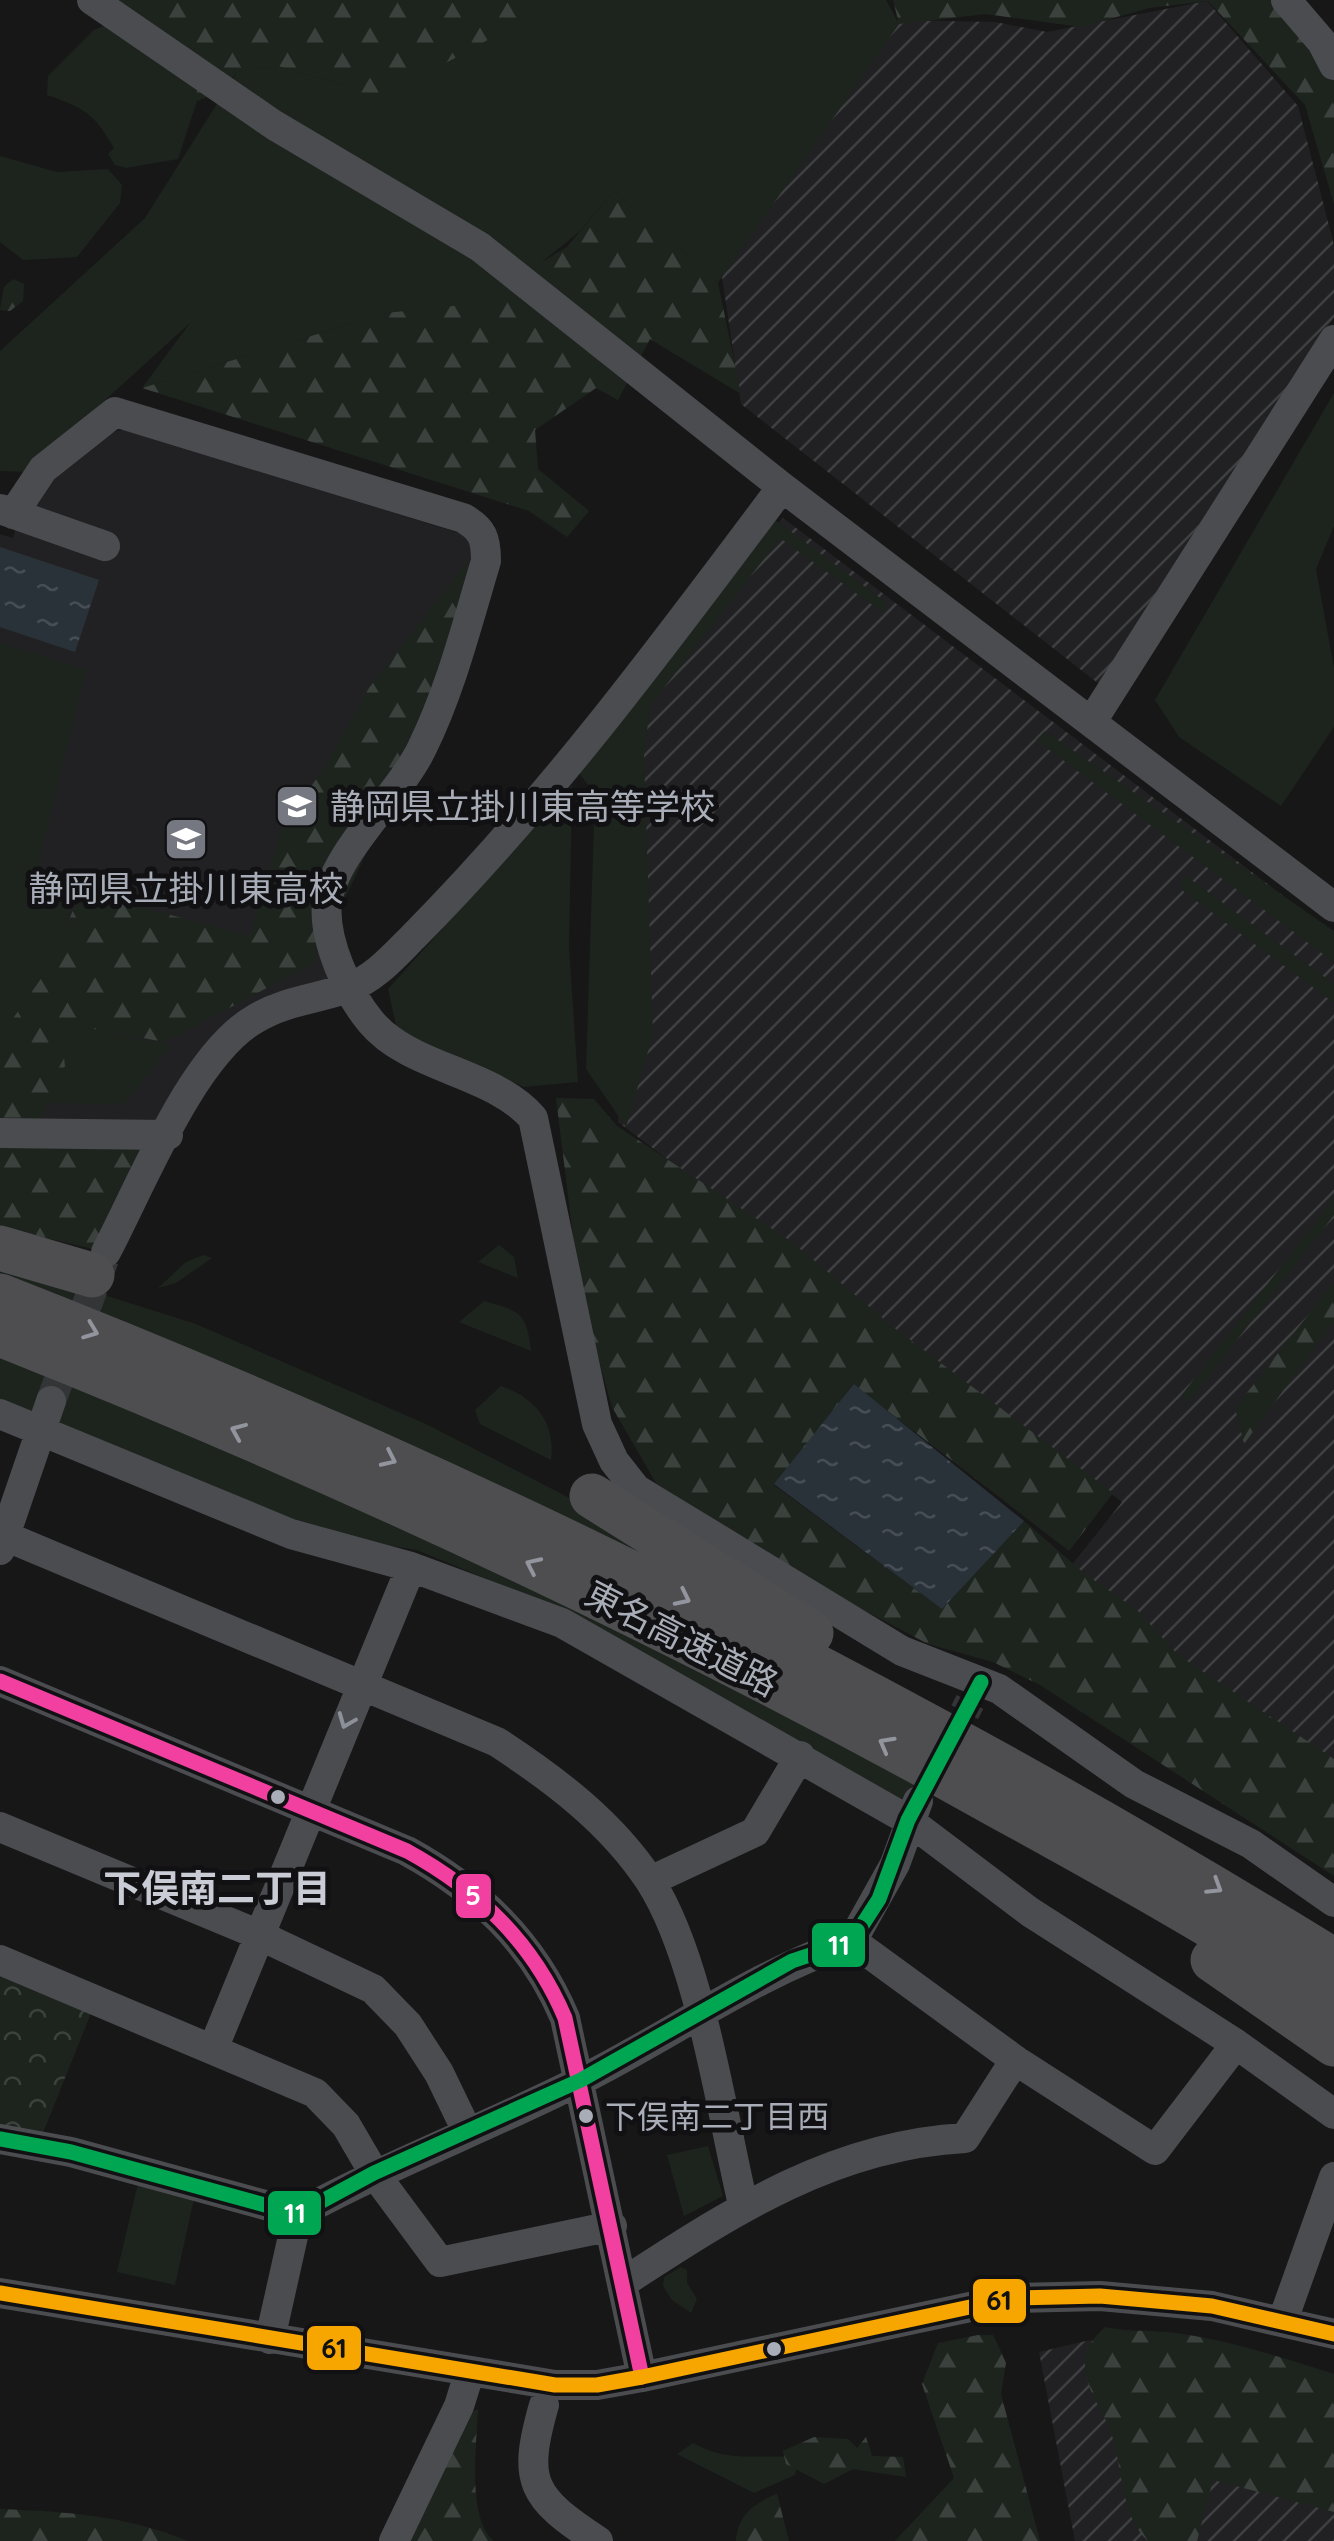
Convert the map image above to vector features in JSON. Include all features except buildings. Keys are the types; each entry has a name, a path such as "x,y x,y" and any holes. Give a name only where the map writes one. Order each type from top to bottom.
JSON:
{"highway":[{"path":"0,1248 99,1263"},
{"name":"東名高速道路","path":"0,1296 364,1448 711,1611 1166,1857 1334,1960"},
{"name":"東名高速道路","path":"0,1334 236,1430 465,1533 712,1652 925,1800 1128,1878 1334,2002"},
{"path":"592,1496 1064,1786 1166,1857"},
{"path":"925,1800 1334,2044"}],"street":[{"path":"92,0 290,135 480,247 782,487 1334,907"},
{"path":"1286,0 1322,42 1334,65"},
{"path":"1092,721 1334,340"},
{"path":"106,546 7,512 43,469 115,412 464,518 478,527 486,542 486,562 440,709 398,790 337,875 328,902 329,934 370,1022 388,1038 517,1100 533,1118 597,1424 614,1461 636,1489 976,1692 999,1690 1134,1784 1250,1844 1334,1902"},
{"path":"99,1263 198,1072 224,1043 254,1019 290,1002 351,987 379,970 415,935 570,766 782,487"},
{"path":"0,1133 168,1135"},
{"path":"0,1414 47,1416 292,1534 411,1567 562,1623 800,1756 925,1800 1030,1912 1236,2044 1334,2114"},
{"path":"47,1416 2,1540 361,1683 497,1742 562,1784 650,1881 686,1961 742,2204"},
{"path":"214,2049 257,1934 411,1567"},
{"path":"0,1681 310,1808 439,1868 469,1889 514,1934 547,1976 582,2080 642,2377"},
{"path":"650,1881 755,1832 800,1756"},
{"path":"0,2139 71,2152 298,2214 374,2173 582,2080 792,1961 852,1941 925,1800"},
{"path":"0,1827 257,1934 373,1989 408,2025 439,2073 467,2131"},
{"path":"852,1941 1015,2060 1155,2150 1236,2044"},
{"path":"0,1960 315,2093 338,2116 374,2173 440,2262 612,2226"},
{"path":"624,2282 742,2204 908,2141 965,2138 1015,2060"},
{"path":"1283,2320 1334,2178"},
{"path":"270,2338 298,2214"},
{"path":"0,2293 468,2374 555,2385 597,2385 642,2377 1012,2298 1100,2296 1212,2306 1334,2334"},
{"path":"394,2541 459,2406 468,2374"},
{"path":"544,2405 531,2451 534,2481 541,2496 598,2541"}],"shaded area":[{"path":"1207,1 1298,106 1334,245 1334,317 1099,684 741,404 722,277 890,20 995,22 1047,32"},
{"name":"静岡県立掛川東高校","path":"124,429 462,534 486,561 328,916 344,989 219,1038 168,1135 0,1130 0,534 13,538 24,498 75,443"},
{"path":"783,518 1334,934 1334,1769 1031,1616 1122,1502 618,1122 636,713"},
{"path":"1090,2340 1334,2381 1334,2541 1075,2541 1039,2352"}],"green space":[{"path":"117,0 541,0 539,7 476,46 364,98 348,86 278,66 237,72 222,91 197,101"},
{"path":"526,0 886,0 899,24 718,283 614,191 579,232 480,312 386,313 142,388 190,323 26,472 0,471 0,351 145,218 237,72 278,66 348,86"},
{"path":"893,0 1276,0 1334,69 1334,204 1305,105 1208,1 1149,8 1081,27 986,14 899,24"},
{"path":"115,21 184,81 197,101 178,159 126,168 115,165 108,154 114,148 94,119 47,95 48,76 94,30"},
{"path":"0,156 57,172 108,169 122,185 120,203 77,257 23,260 0,242"},
{"path":"614,191 718,283 741,394 650,339 618,400 596,388 535,430 538,469 589,511 567,537 529,511 142,388 386,313 472,304 567,247"},
{"path":"13,279 24,284 23,301 10,311 0,310 4,287"},
{"path":"1334,393 1334,526 1316,569 1334,668 1334,727 1281,806 1179,737 1155,700"},
{"path":"770,516 888,604 882,612 780,538 650,706 644,756 653,1034 626,1127 586,1069 595,794 579,773"},
{"path":"469,559 448,681 314,963 165,1042 60,1023 65,1066 37,1127 0,1130 0,1037 52,963 73,910 91,894 250,936 281,830 326,765 369,688"},
{"path":"0,643 86,670 33,886 73,905 52,963 0,1037"},
{"path":"1045,731 1334,931 1334,962 1036,740"},
{"path":"572,785 569,947 578,1082 524,1087 397,1030 388,989"},
{"path":"1186,876 1334,984 1334,1003 1179,888"},
{"path":"60,1023 171,1045 124,1104 48,1103 65,1066"},
{"path":"556,1098 594,1099 617,1126 792,1242 892,1326 1113,1493 1069,1551 854,1385 774,1485 942,1609 1024,1521 1085,1574 1137,1610 1178,1655 1334,1759 1334,1876 1040,1685 993,1662 928,1644 822,1588 656,1483 612,1407 580,1292"},
{"path":"0,1147 149,1148 106,1252 0,1227"},
{"path":"1334,1198 1334,1215 1188,1403 1181,1396"},
{"path":"499,1245 514,1257 518,1278 478,1262"},
{"path":"203,1255 212,1258 176,1283 158,1288 186,1262"},
{"path":"0,1262 196,1324 428,1425 593,1510 729,1602 0,1281"},
{"path":"1334,1282 1334,1321 1244,1444 1235,1408"},
{"path":"484,1301 519,1315 527,1328 531,1351 459,1322"},
{"path":"0,1351 455,1544 918,1782 904,1808 586,1620 417,1550 288,1530 0,1405"},
{"path":"501,1386 523,1397 540,1413 550,1434 551,1460 480,1424 475,1410"},
{"path":"0,1975 91,2013 40,2140 0,2132"},
{"path":"708,2146 723,2196 684,2216 667,2155"},
{"path":"139,2179 195,2194 175,2285 117,2272"},
{"path":"681,2267 687,2270 687,2283 697,2299 691,2313 672,2300 663,2286 664,2277"},
{"path":"1105,2327 1209,2339 1334,2374 1334,2512 1213,2480 1197,2541 1148,2541 1131,2517 1113,2439 1086,2375 1088,2350"},
{"path":"993,2335 1006,2363 1001,2394 1040,2541 895,2541 954,2478 922,2384 938,2343"},
{"path":"478,2409 476,2498 485,2530 494,2541 404,2541 465,2416"},
{"path":"814,2437 848,2439 857,2448 866,2437 872,2456 903,2457 906,2477 853,2469 824,2484 786,2464 783,2451"},
{"path":"693,2443 733,2456 799,2458 795,2475 754,2493 677,2454"},
{"path":"777,2494 789,2541 736,2541 740,2524 749,2511"},
{"path":"0,2509 118,2520 188,2541 0,2541"}],"water":[{"path":"0,547 99,580 75,652 0,627"},
{"path":"854,1384 1024,1521 942,1609 774,1484"}],"tunnel":[{"path":"51,1401 104,1259"},
{"path":"944,1752 970,1702"}],"transit line":[{"name":"5","path":"0,1681 407,1851 457,1883 501,1921 537,1965 565,2018 642,2377"},
{"name":"11","path":"0,2139 71,2152 298,2214 374,2173 581,2080 792,1961 852,1941 879,1899 908,1820 981,1682"},
{"name":"61","path":"0,2293 555,2385 597,2385 642,2377 1012,2298 1100,2296 1212,2306 1334,2334"}],"place":[{"name":"静岡県立掛川東高等学校","path":"297,806"},
{"name":"静岡県立掛川東高校","path":"186,839"},
{"name":"下俣南二丁目西","path":"586,2116"}],"district":[{"name":"下俣南二丁目","path":"217,1888"}]}
